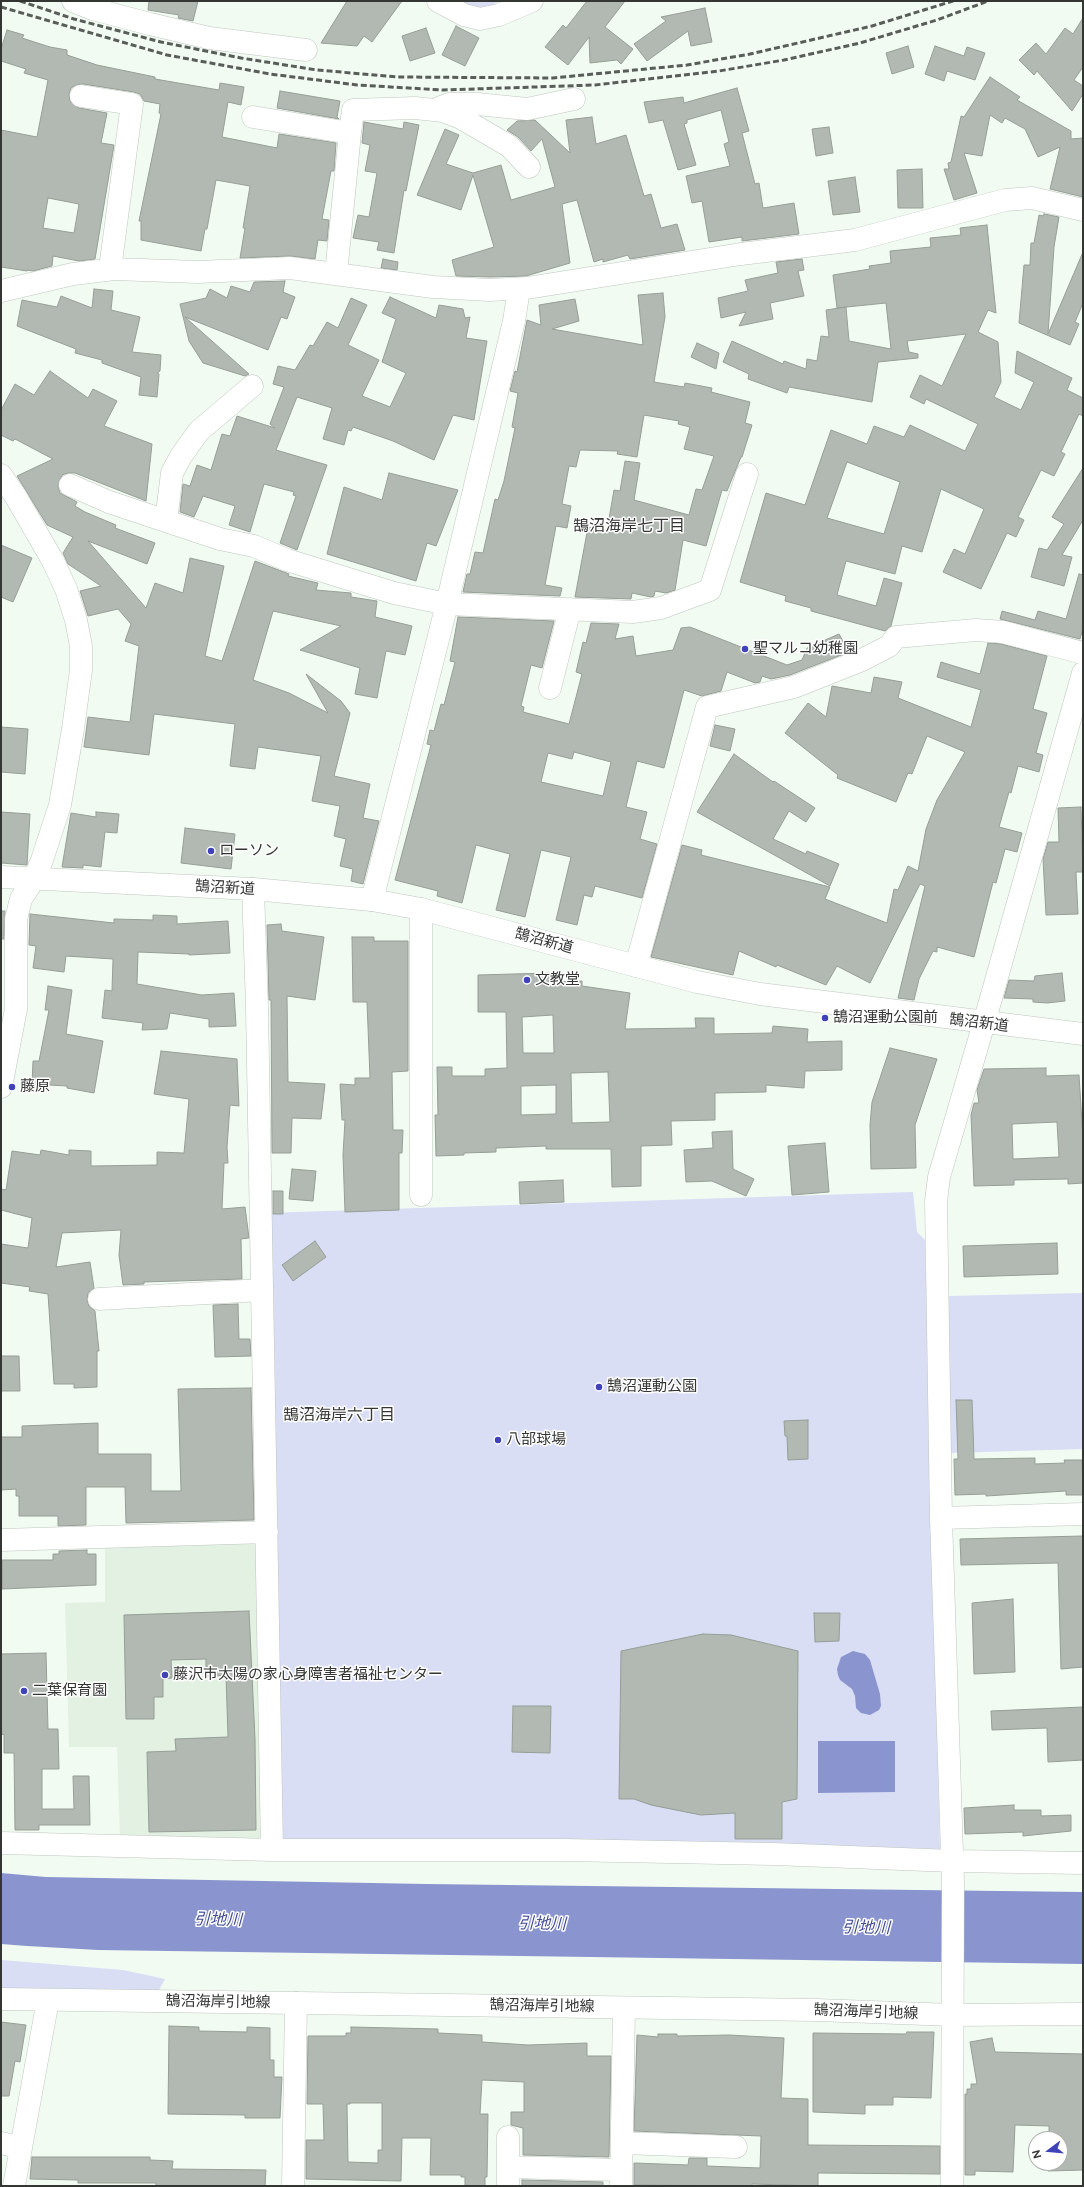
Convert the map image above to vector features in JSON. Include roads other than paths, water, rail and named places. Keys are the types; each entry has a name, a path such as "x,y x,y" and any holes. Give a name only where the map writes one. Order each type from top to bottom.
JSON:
{"street":[{"path":"73,1 93,9 135,21 210,38 306,50"},
{"path":"438,1 464,15 480,19 499,15 532,1"},
{"path":"81,96 132,104 110,269"},
{"path":"432,110 449,104 477,104 527,109 574,99"},
{"path":"336,274 353,110 415,108 443,111 462,118 509,146 529,167"},
{"path":"253,117 350,133"},
{"path":"1,291 73,274 110,269 198,272 290,268 433,287 490,290 519,289 567,283 741,254 855,240 1005,200 1032,198 1083,210"},
{"path":"372,900 447,604 514,321 519,289"},
{"path":"166,521 172,473 181,456 199,431 252,386"},
{"path":"70,485 109,502 220,539 254,546 287,560 387,591 447,604 633,612 650,610 710,590 747,474"},
{"path":"1,475 16,497 56,568 66,589 76,620 81,646 81,670 60,805 34,879 21,899 16,919 16,1009 1,1087"},
{"path":"550,688 570,609"},
{"path":"636,966 707,707 794,687 862,660 889,646 896,637 976,630 1003,632 1083,653"},
{"path":"952,2186 953,1861 941,1518 936,1201 939,1177 1083,673"},
{"name":"鵠沼新道","path":"1,877 253,889 372,900 421,909 697,982 760,994 984,1023 1083,1034"},
{"path":"253,889 267,1532 272,1850"},
{"path":"421,909 422,1195"},
{"path":"99,1299 262,1290"},
{"path":"941,1518 1083,1514"},
{"path":"1,1540 267,1532"},
{"path":"1,1843 272,1850 570,1850 773,1854 953,1861 1083,1863"},
{"name":"鵠沼海岸引地線","path":"1,1999 817,2010 953,2015 1083,2014"},
{"path":"14,2186 11,2146 48,2000"},
{"path":"293,2186 296,2003"},
{"path":"508,2137 508,2176 621,2178 624,2008"},
{"path":"622,2144 736,2147"}],"water":[{"path":"853,1651 865,1654 870,1660 880,1694 881,1706 879,1710 870,1715 861,1713 856,1708 855,1696 852,1689 840,1680 838,1675 837,1669 841,1657"},
{"path":"818,1741 895,1741 895,1792 818,1793"},
{"name":"引地川","path":"1,1873 46,1877 426,1884 1083,1892 1083,1964 98,1950 1,1944"}],"railway":[{"path":"20,1 74,19 161,42 241,58 317,70 398,77 553,78 687,65 750,54 872,26 953,1"},
{"path":"1,7 167,55 270,74 357,85 443,90 595,85 719,71 784,60 860,43 937,20 988,1"}],"place":[{"name":"聖マルコ幼稚園","path":"745,649"},
{"name":"ローソン","path":"211,851"},
{"name":"文教堂","path":"527,980"},
{"name":"鵠沼運動公園前","path":"825,1018"},
{"name":"藤原","path":"12,1087"},
{"name":"鵠沼運動公園","path":"599,1387"},
{"name":"八部球場","path":"498,1440"},
{"name":"藤沢市太陽の家心身障害者福祉センター","path":"165,1675"},
{"name":"二葉保育園","path":"24,1691"}],"district":[{"name":"鵠沼海岸七丁目","path":"629,526"},
{"name":"鵠沼海岸六丁目","path":"339,1415"}]}
